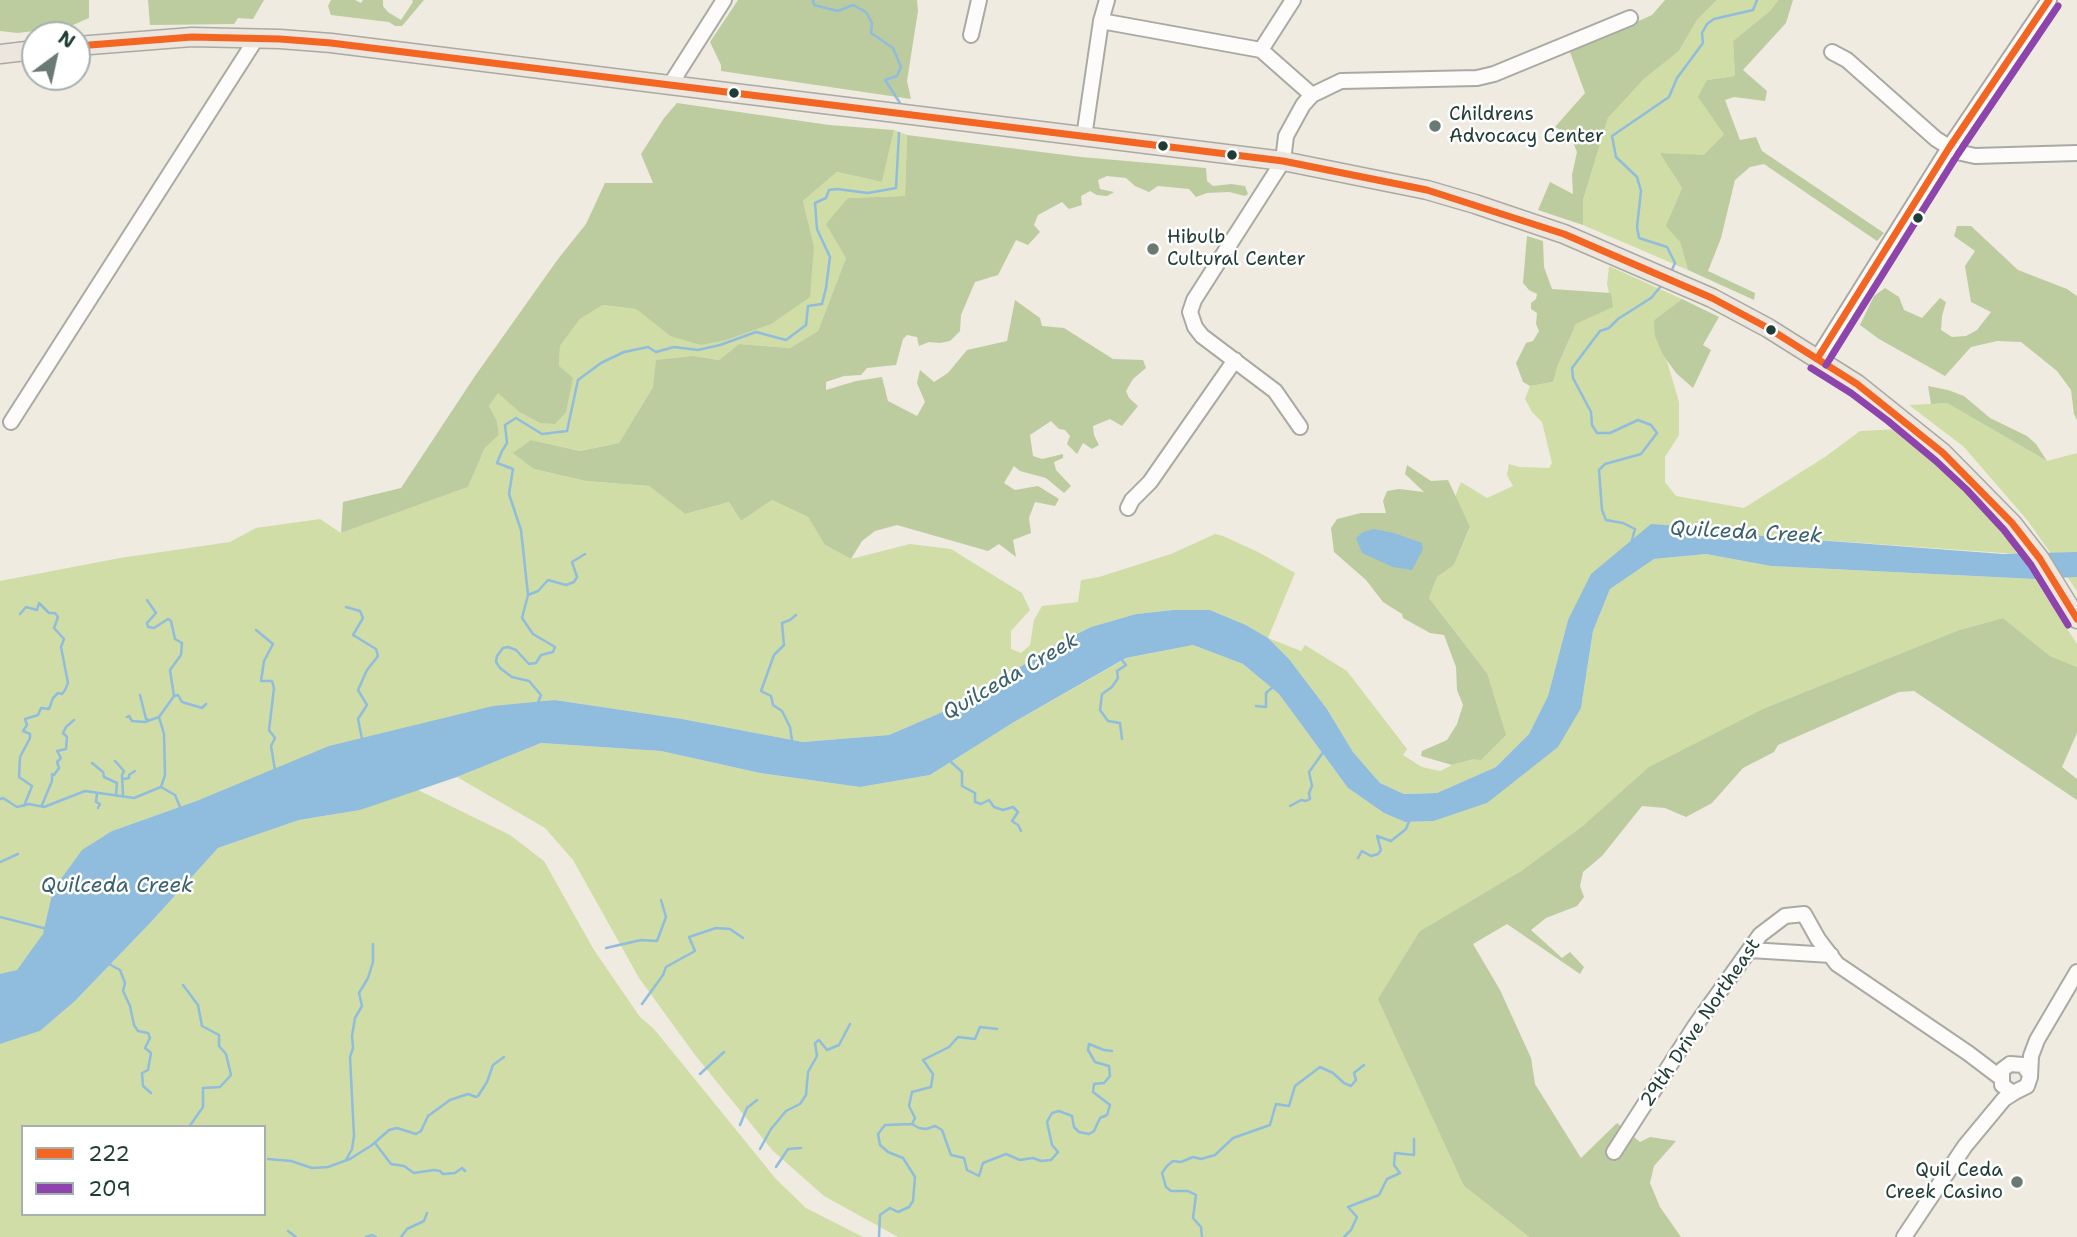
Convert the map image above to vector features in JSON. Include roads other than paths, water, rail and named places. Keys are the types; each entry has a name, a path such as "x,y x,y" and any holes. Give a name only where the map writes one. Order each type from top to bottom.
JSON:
{"main road":[{"path":"91,45 192,37 331,43 1283,161 1427,190 1535,223 1608,251 1712,298 1857,384 1943,453 2012,523 2040,559 2077,619"},
{"path":"0,54 21,52"}],"street":[{"path":"670,85 724,0"},
{"path":"971,35 979,0"},
{"path":"1084,137 1101,21 1107,0"},
{"path":"1261,50 1293,0"},
{"path":"1817,359 1950,148 2049,0"},
{"path":"1300,427 1275,391 1202,336 1191,319 1191,308 1283,161 1286,136 1296,115 1312,95 1340,82 1477,78 1493,74 1630,18"},
{"path":"1101,21 1261,50 1312,95"},
{"path":"11,422 256,39"},
{"path":"1832,52 1847,60 1936,139 1957,152 1975,156 2077,153"},
{"path":"1128,508 1132,500 1150,482 1235,360"},
{"name":"29th Drive Northeast","path":"1614,1153 1695,1026 1760,935 1772,924 1785,916 1804,914 1830,956"},
{"path":"1750,950 1830,956 1968,1053 2001,1079 2006,1089 2015,1092"},
{"path":"1904,1237 1965,1146 2004,1099 2027,1086 2034,1047 2054,1007 2077,972"},
{"path":"1965,1146 1974,1125 1996,1094 2002,1070 2012,1063 2035,1028 2054,1007"},
{"path":"1968,1053 2024,1065 2029,1073"}],"water":[{"name":"Quilceda Creek","path":"1651,524 1763,536 2003,554 2077,552 2077,577 2035,579 1771,566 1706,554 1654,559 1610,589 1593,631 1581,708 1558,747 1487,803 1434,821 1405,822 1384,813 1348,788 1279,694 1243,664 1193,645 1126,658 1014,722 930,775 860,787 760,773 661,751 541,743 457,777 360,810 299,820 218,848 75,1001 40,1031 0,1044 0,974 17,970 43,934 53,890 82,850 112,831 199,800 329,746 493,706 555,700 682,719 803,742 889,735 968,701 1051,647 1091,627 1136,614 1210,610 1246,625 1268,638 1289,659 1327,709 1353,752 1380,783 1404,794 1437,793 1496,767 1529,734 1548,696 1568,620 1591,574"},
{"path":"1374,529 1422,543 1423,549 1412,570 1393,567 1362,553 1356,538 1363,532"}],"waterway":[{"path":"813,0 814,5 838,11 853,5 866,12 872,23 871,33 893,48 901,67 897,76 885,80 900,103"},
{"path":"1671,272 1675,263 1667,247 1639,238 1637,227 1641,191 1637,177 1616,157 1612,136 1669,97 1677,78 1703,43 1702,33 1707,24 1714,19 1753,10 1757,0"},
{"path":"538,703 541,695 529,681 512,677 496,662 503,648 516,650 529,664 536,663 541,655 553,652 555,647 533,634 522,618 528,595 521,530 509,494 513,469 497,463 507,443 505,425 516,418 542,434 567,431 578,380 601,363 624,352 648,347 656,352 674,347 698,350 756,332 786,340 806,325 808,306 822,304 826,288 830,257 817,229 815,203 826,198 829,190 868,193 896,188 899,133"},
{"path":"1632,540 1635,529 1623,523 1606,520 1602,510 1599,470 1605,464 1641,454 1657,433 1651,425 1638,420 1610,433 1597,433 1592,425 1591,412 1573,378 1572,368 1600,331 1609,328 1651,298 1662,285"},
{"path":"528,595 538,591 548,580 566,585 574,582 577,577 572,562 585,554"},
{"path":"147,600 156,613 147,623 148,627 154,628 168,619 171,621 175,639 182,643 181,655 170,670 174,696 159,717 164,734 165,775 161,787"},
{"path":"20,614 26,607 37,610 39,603 49,613 55,613 58,617 54,628 64,639 61,647 68,683 62,694 58,693 53,698 49,709 41,708 38,715 25,719 27,725 23,731 30,734 30,738 20,757 19,777 32,786 24,806"},
{"path":"346,607 360,611 363,618 353,635 376,649 378,656 367,670 358,690 367,705 358,719 362,739"},
{"path":"792,741 790,727 782,711 773,705 771,696 761,691 774,655 784,645 782,623 796,615"},
{"path":"256,630 273,644 264,661 261,681 272,681 274,688 269,730 275,738 271,746 275,770"},
{"path":"1121,659 1126,665 1117,671 1118,678 1112,687 1102,694 1100,710 1108,721 1120,723 1122,739"},
{"path":"1256,706 1266,707 1266,693 1274,686"},
{"path":"140,695 146,719 149,720"},
{"path":"174,696 178,695 182,702 202,708 206,704"},
{"path":"127,717 132,721 145,722 159,717"},
{"path":"42,805 52,781 52,774 59,768 57,762 61,758 57,751 66,749 67,737 63,733 74,720"},
{"path":"1290,806 1310,799 1312,786 1309,772 1324,751"},
{"path":"115,761 124,771 123,795"},
{"path":"950,761 962,772 962,786 975,793 975,802 981,804 989,800 994,807 1003,810 1013,807 1018,812 1012,821 1021,831"},
{"path":"92,763 103,772 104,777 117,783 116,795"},
{"path":"124,779 129,778 135,771"},
{"path":"0,799 3,798 17,807 29,804 44,807 85,791 134,798 161,787 175,795 180,807"},
{"path":"97,794 96,802 100,804 98,808"},
{"path":"1358,858 1362,851 1371,856 1378,854 1381,850 1377,836 1391,841 1406,829 1410,819"},
{"path":"0,862 18,854"},
{"path":"606,948 641,940 657,941 666,917 661,900"},
{"path":"0,917 47,929"},
{"path":"642,1004 666,967 695,951 689,937 716,928 730,929 743,938"},
{"path":"346,1160 352,1149 354,1136 350,1057 353,1048 352,1036 355,1018 362,1006 359,993 373,962 373,944"},
{"path":"109,964 120,970 125,983 123,991 134,1025 138,1031 148,1033 150,1038 145,1048 151,1053 148,1070 142,1073 143,1086 151,1093"},
{"path":"183,985 198,1005 202,1026 219,1035 219,1046 226,1054 231,1075 220,1087 203,1088 203,1107 190,1125"},
{"path":"760,1149 771,1129 786,1111 800,1104 806,1095 808,1072 817,1056 815,1043 819,1040 827,1050 839,1045 850,1024"},
{"path":"879,1237 880,1215 890,1208 898,1212 909,1207 913,1201 915,1177 903,1158 888,1152 880,1145 878,1134 885,1125 912,1124 915,1118 909,1106 912,1092 931,1087 933,1074 923,1060 949,1047 958,1037 975,1039 980,1027 997,1029"},
{"path":"912,1124 919,1128 935,1126 942,1130 951,1155 964,1158 967,1170 979,1176 983,1163 1006,1154 1020,1160 1051,1160 1058,1152 1052,1145 1047,1122 1052,1113 1059,1111 1072,1116 1074,1127 1079,1132 1089,1134 1094,1131 1100,1118 1107,1115 1110,1105 1093,1092 1094,1084 1104,1083 1110,1076 1109,1066 1095,1062 1088,1050 1089,1044 1112,1051"},
{"path":"700,1074 724,1052"},
{"path":"268,1159 291,1161 312,1168 328,1167 350,1159 389,1130 397,1128 416,1134 421,1131 428,1116 450,1100 468,1094 478,1096 493,1065 504,1057"},
{"path":"1202,1237 1201,1227 1193,1218 1196,1195 1188,1191 1171,1191 1166,1187 1162,1173 1167,1166 1173,1161 1181,1162 1193,1157 1201,1159 1215,1155 1233,1138 1270,1125 1276,1104 1289,1106 1295,1086 1320,1067 1351,1086 1356,1080 1354,1073 1364,1065"},
{"path":"740,1125 747,1108 757,1100"},
{"path":"1344,1237 1357,1217 1348,1207 1379,1195 1387,1179 1400,1173 1394,1165 1395,1153 1414,1155 1414,1139"},
{"path":"375,1143 391,1164 404,1166 414,1173 434,1170 443,1174 455,1173 462,1168 465,1171"},
{"path":"776,1167 788,1149 801,1148"},
{"path":"401,1237 407,1229 424,1221 427,1213"},
{"path":"288,1231 296,1237"},
{"path":"366,1237 376,1237"}],"place":[{"name":"Childrens Advocacy Center","path":"1435,126"},
{"name":"Hibulb Cultural Center","path":"1153,249"},
{"name":"Quil Ceda Creek Casino","path":"2017,1182"}]}
